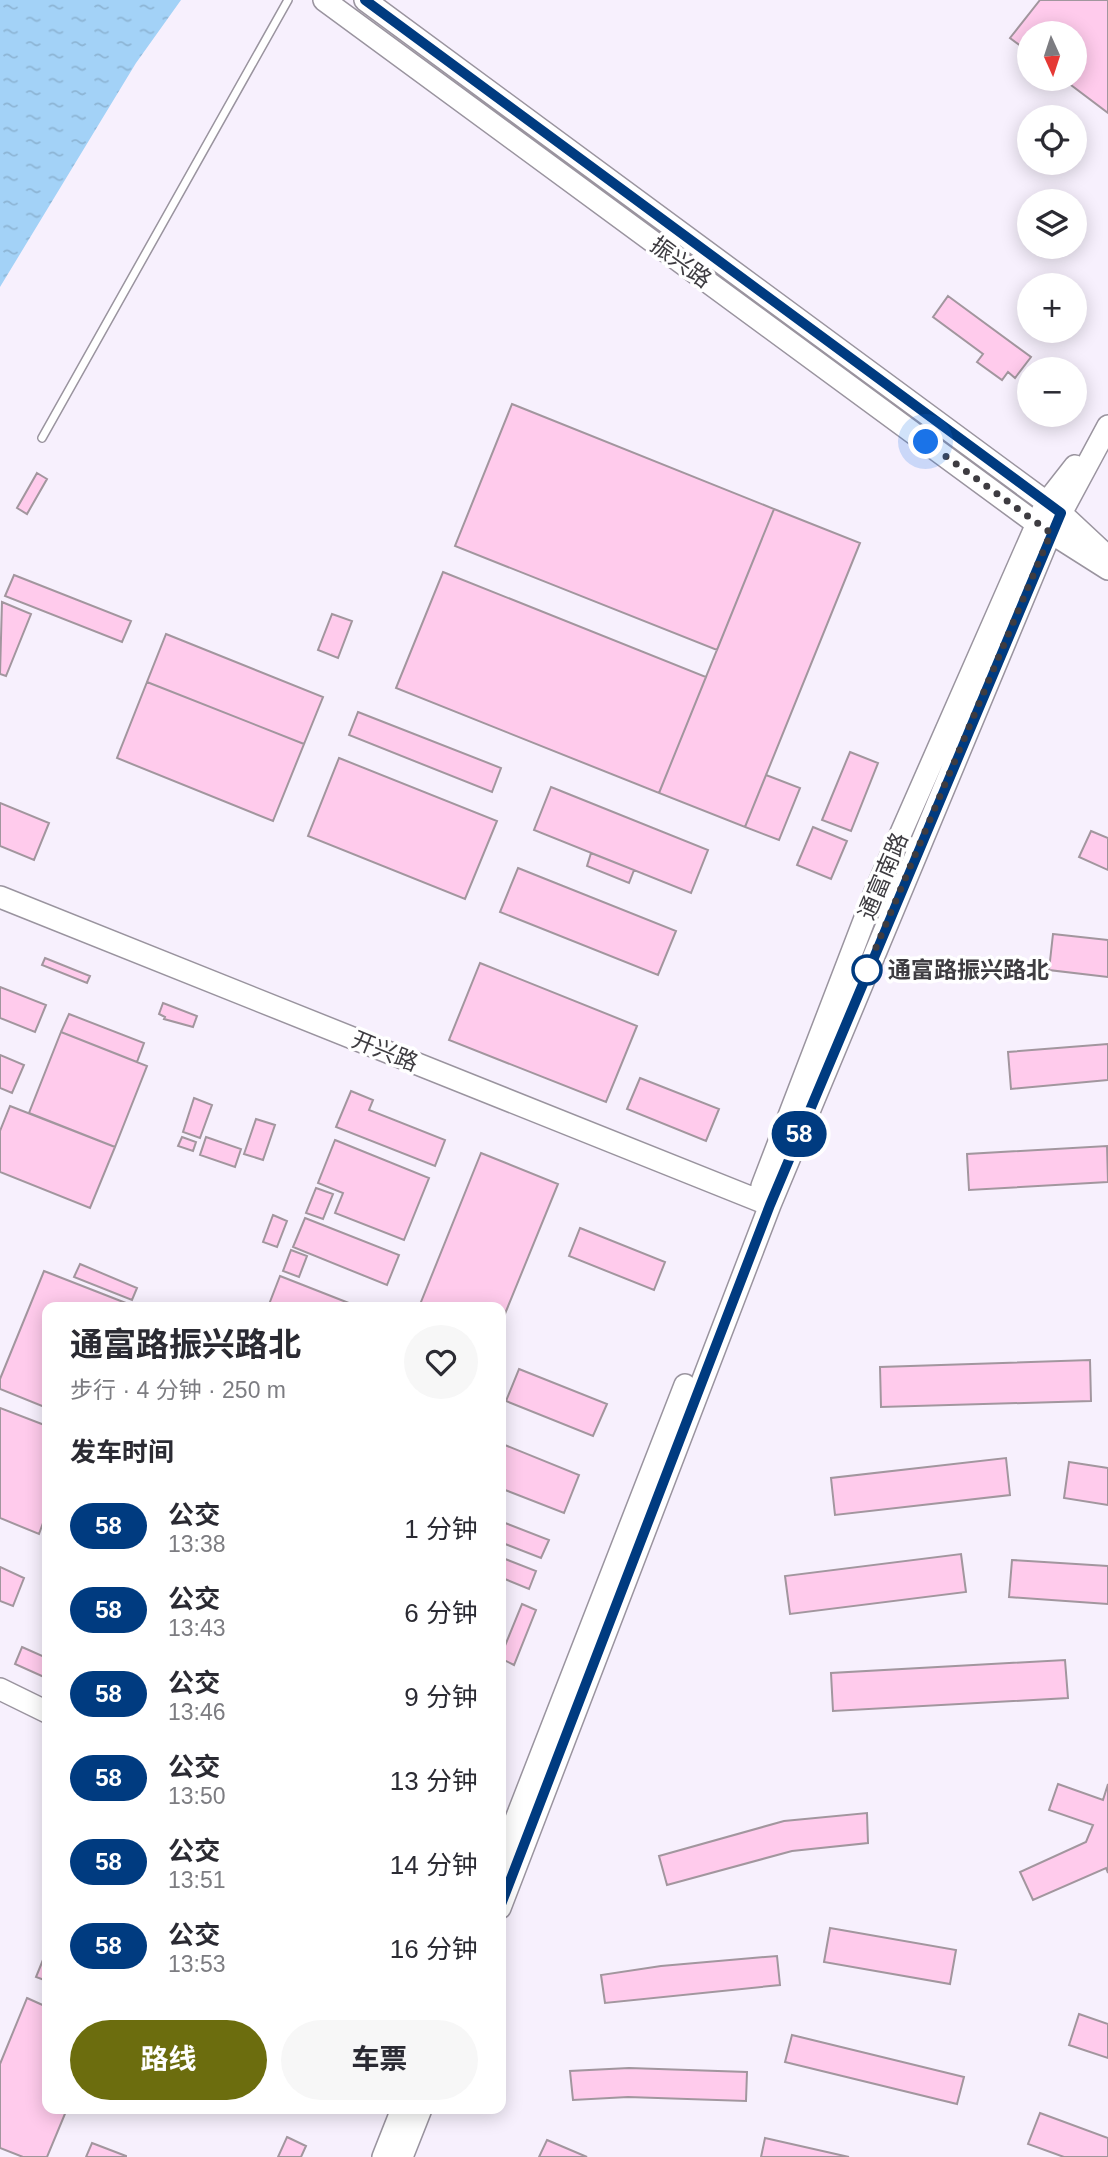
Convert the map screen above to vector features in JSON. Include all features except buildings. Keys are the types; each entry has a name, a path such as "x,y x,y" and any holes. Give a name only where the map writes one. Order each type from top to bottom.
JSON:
{"main road":[{"name":"振兴路","path":"324,0 352,8 1049,518"},
{"name":"振兴路","path":"365,0 1049,518"},
{"name":"通富南路","path":"506,1892 763,1202 875,892 1049,518 1108,425"},
{"path":"1049,518 1108,557"},
{"path":"1049,518 1108,569"},
{"name":"开兴路","path":"0,897 763,1202"},
{"name":"通富南路","path":"506,1845 763,1202"},
{"path":"0,1689 42,1710"},
{"path":"399,2156 402,2114"},
{"path":"399,2156 419,2114"}],"lane":[{"path":"42,438 288,0"}],"water":[{"path":"0,0 181,0 136,63 0,287"}],"bus line":[{"name":"58","path":"365,0 1061,513 874,952 770,1205 506,1891"}],"place":[{"name":"通富路振兴路北","path":"867,970"}],"route":[{"path":"867,970 864,976 1051,533 926,442"}]}
